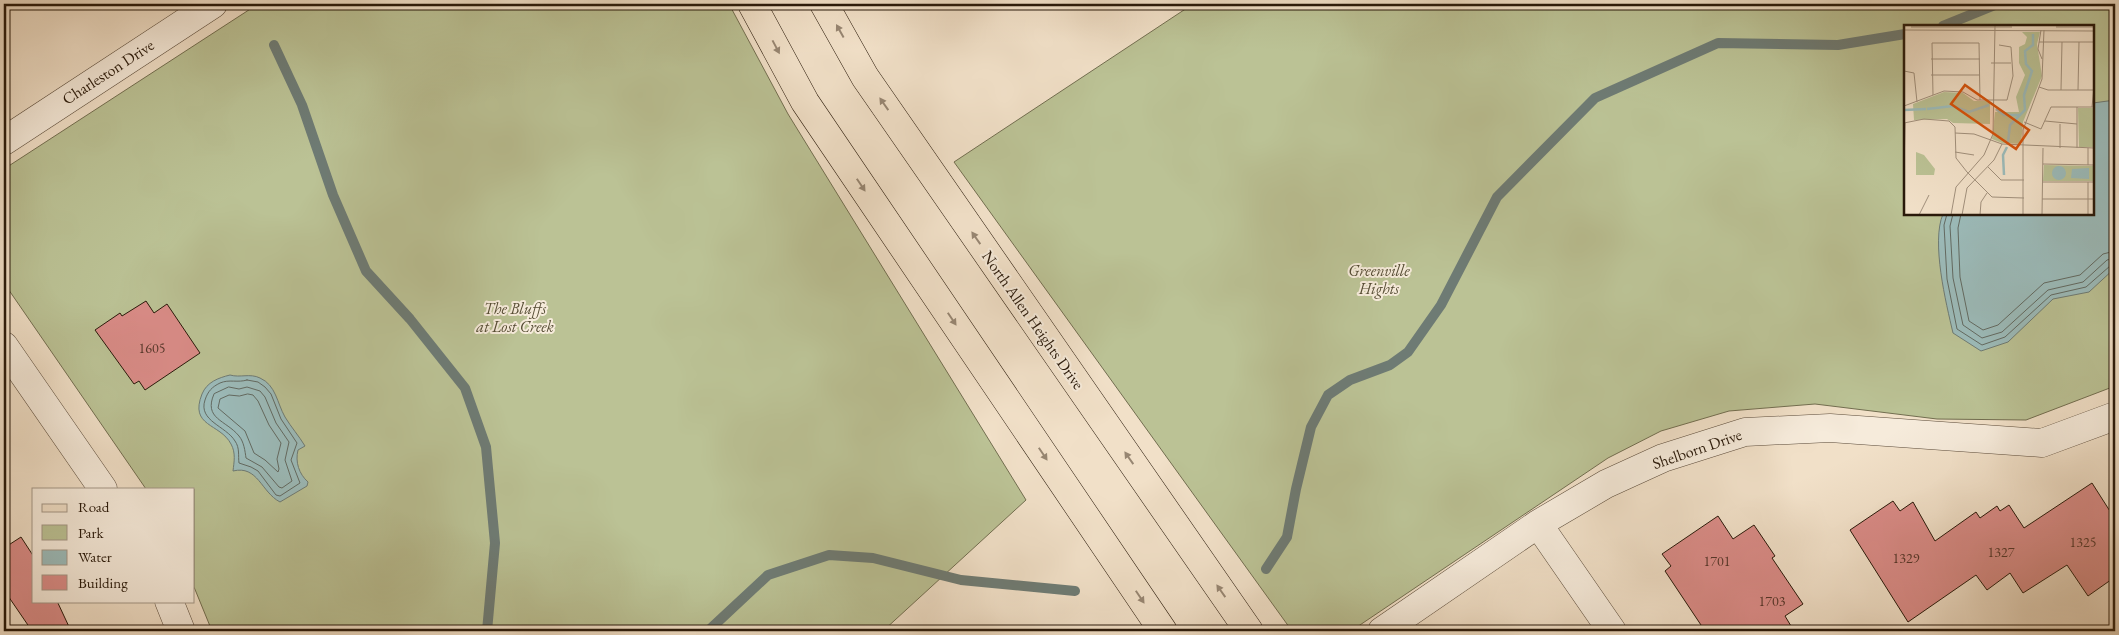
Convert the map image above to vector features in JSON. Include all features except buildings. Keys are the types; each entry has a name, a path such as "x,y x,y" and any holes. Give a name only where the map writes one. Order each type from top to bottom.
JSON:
{"main road":[{"path":"752,4 805,102 1163,631"},
{"name":"North Allen Heights Drive","path":"824,4 866,77 1249,631"}],"street":[{"name":"Charleston Drive","path":"4,141 213,4"},
{"path":"4,346 102,488"},
{"name":"Shelborn Drive","path":"1382,631 1538,524 1606,484 1647,466 1745,432 1830,428 2042,443 2115,416"},
{"path":"1538,524 1612,631"},
{"path":"169,602 181,631"}],"green space":[{"name":"The Bluffs at Lost Creek","path":"258,4 729,4 788,114 1026,500 883,631 212,631 195,589 195,488 145,488 4,283 4,169"},
{"name":"Greenville Hights","path":"1193,4 2115,4 2115,386 2026,420 1937,419 1815,404 1729,411 1661,431 1608,458 1351,631 1292,631 954,162"}],"water":[{"path":"2115,100 2115,268 2089,292 2053,299 2008,342 1981,351 1953,333 1939,256 1940,226 1943,215 2094,215 2094,103"},
{"path":"230,375 260,378 270,385 285,417 305,446 298,450 297,463 300,472 308,482 307,486 280,502 248,472 241,470 233,471 233,447 226,437 203,419 200,413 199,405 202,394 207,386 217,379"}],"waterway":[{"path":"1945,25 1997,4"},
{"path":"1266,569 1287,537 1311,427 1328,395 1350,380 1390,365 1408,352 1441,305 1497,197 1595,98 1718,43 1838,45 1904,34"},
{"path":"274,45 302,105 333,195 366,271 410,319 465,388 486,447 495,543 487,631"},
{"path":"708,631 768,575 829,555 873,558 961,580 1075,591"}]}
